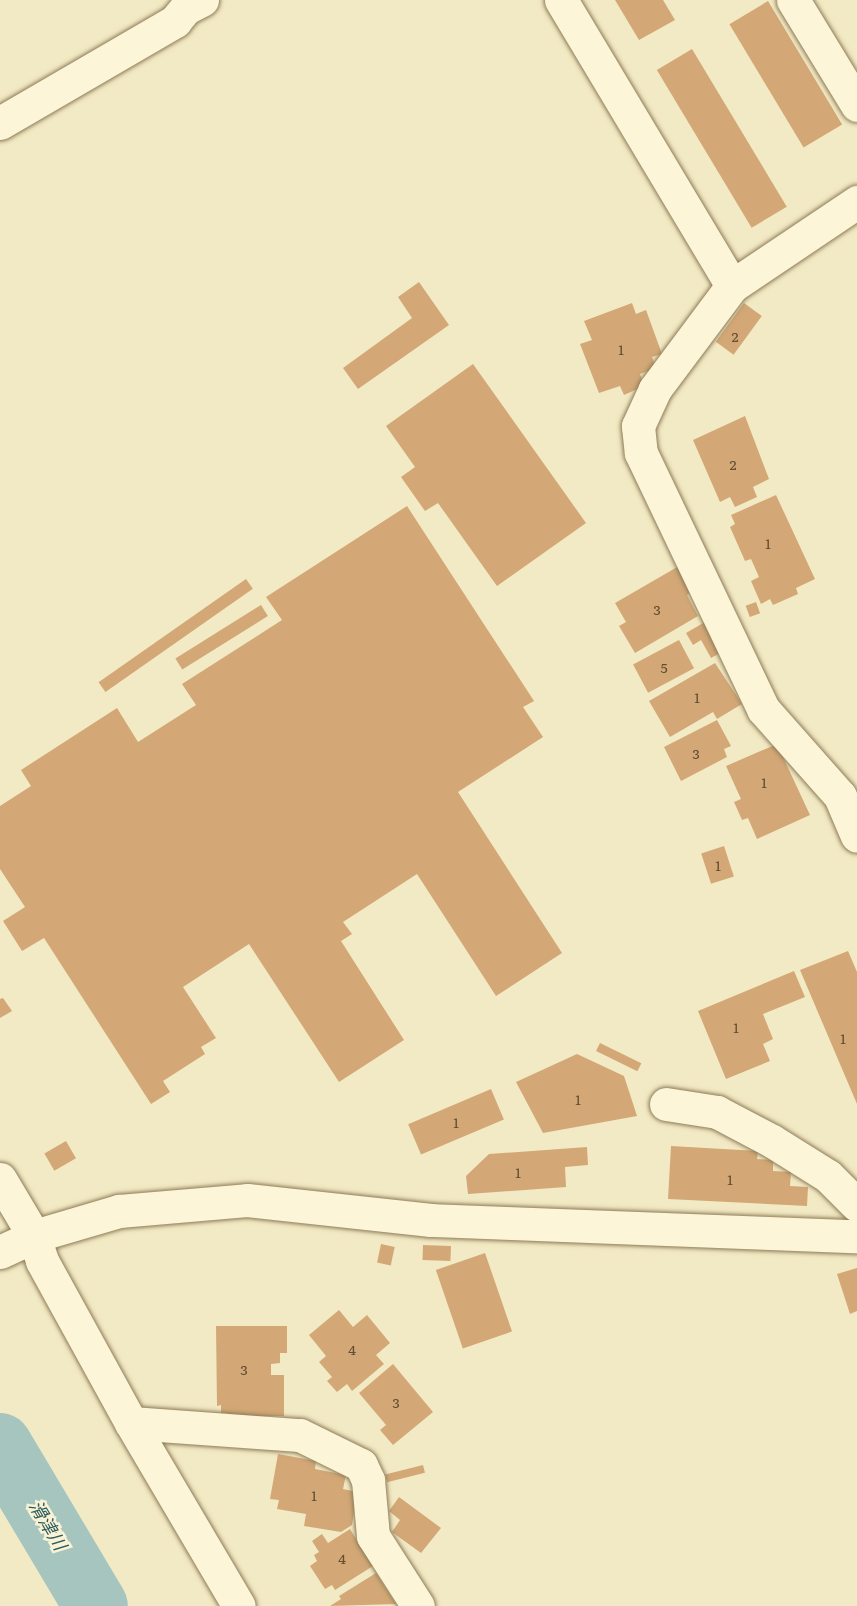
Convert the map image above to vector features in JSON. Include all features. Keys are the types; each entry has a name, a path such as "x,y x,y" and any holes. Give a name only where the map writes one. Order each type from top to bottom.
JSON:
{"street":[{"path":"561,0 732,286"},
{"path":"793,0 857,105"},
{"path":"0,123 175,21 190,3"},
{"path":"857,202 732,286 655,389 638,426 641,453 763,709 840,796 857,836"},
{"path":"666,1104 717,1112 772,1141 828,1176 857,1205"},
{"path":"0,1179 19,1243 42,1260 130,1424 239,1606"},
{"path":"19,1243 119,1211 247,1200 431,1220 857,1236"},
{"path":"130,1424 300,1436 362,1465 368,1480 373,1536 418,1606"}],"building":[{"path":"615,0 663,0 675,20 639,40"},
{"path":"768,1 842,124 804,148 729,24"},
{"path":"692,49 787,207 752,228 657,70"},
{"path":"419,282 449,325 358,389 343,368 412,318 398,297"},
{"path":"632,303 636,314 646,310 662,354 652,357 656,368 640,374 644,386 624,395 620,386 599,393 580,344 592,340 584,321"},
{"path":"744,303 762,316 734,355 716,342"},
{"path":"473,364 586,523 497,586 438,503 425,511 401,477 415,467 386,426"},
{"path":"745,416 769,479 753,487 757,497 735,507 730,497 720,502 693,440"},
{"path":"776,495 815,579 796,588 798,594 773,605 770,599 761,604 751,581 759,577 751,559 745,561 730,527 735,524 731,515"},
{"path":"407,506 534,701 523,707 543,737 458,792 562,953 496,996 417,874 343,922 352,934 341,941 404,1040 339,1082 249,944 183,987 216,1038 201,1047 205,1054 163,1081 170,1092 151,1104 44,938 22,951 3,921 25,907 0,869 0,806 31,786 21,770 117,708 138,742 196,705 182,684 282,620 266,597"},
{"path":"679,566 694,591 687,595 698,616 635,653 619,626 626,622 615,603"},
{"path":"246,579 253,589 105,692 99,682"},
{"path":"756,602 760,613 750,617 746,606"},
{"path":"261,605 268,616 182,670 175,659"},
{"path":"705,622 722,652 711,658 701,640 693,645 686,633"},
{"path":"679,640 694,668 648,693 633,664"},
{"path":"715,663 742,704 717,719 713,712 670,737 649,701"},
{"path":"717,720 731,746 724,749 727,757 681,781 664,747"},
{"path":"777,744 810,815 757,839 748,818 742,820 734,802 741,799 726,766"},
{"path":"724,846 734,876 711,884 701,853"},
{"path":"848,951 857,972 857,1104 800,970"},
{"path":"794,971 805,997 763,1014 773,1039 763,1044 770,1061 726,1079 698,1011"},
{"path":"3,998 12,1011 0,1018 0,999"},
{"path":"600,1043 641,1063 637,1071 596,1051"},
{"path":"577,1054 624,1076 637,1116 543,1133 516,1082"},
{"path":"491,1089 504,1119 421,1155 408,1124"},
{"path":"66,1141 76,1158 54,1171 44,1154"},
{"path":"671,1146 758,1151 757,1159 773,1160 773,1171 791,1172 790,1186 808,1187 807,1206 668,1199"},
{"path":"587,1147 588,1165 565,1167 566,1187 468,1194 466,1176 489,1154"},
{"path":"381,1244 395,1247 391,1265 377,1263"},
{"path":"423,1245 451,1246 450,1261 422,1260"},
{"path":"485,1253 512,1331 463,1348 436,1270"},
{"path":"857,1268 857,1311 850,1314 837,1274"},
{"path":"339,1310 353,1327 367,1315 390,1343 376,1355 384,1364 352,1391 347,1384 337,1392 327,1381 332,1377 319,1362 326,1356 309,1335"},
{"path":"216,1326 287,1326 287,1353 280,1353 280,1363 271,1364 271,1375 284,1375 284,1416 227,1416 227,1413 221,1413 221,1405 217,1406"},
{"path":"393,1364 433,1412 393,1445 380,1430 386,1425 359,1393"},
{"path":"278,1454 316,1461 315,1469 346,1475 343,1489 357,1492 352,1525 341,1532 304,1526 306,1514 277,1509 279,1500 270,1499"},
{"path":"423,1465 425,1473 387,1482 385,1474"},
{"path":"399,1497 441,1528 421,1553 392,1532 400,1520 389,1511"},
{"path":"350,1529 373,1566 335,1590 332,1585 325,1589 310,1566 317,1561 314,1555 319,1552 312,1541 322,1534 328,1543"},
{"path":"376,1573 396,1604 330,1606 341,1599 339,1596"}],"waterway":[{"name":"滑津川","path":"0,1445 96,1606"}]}
